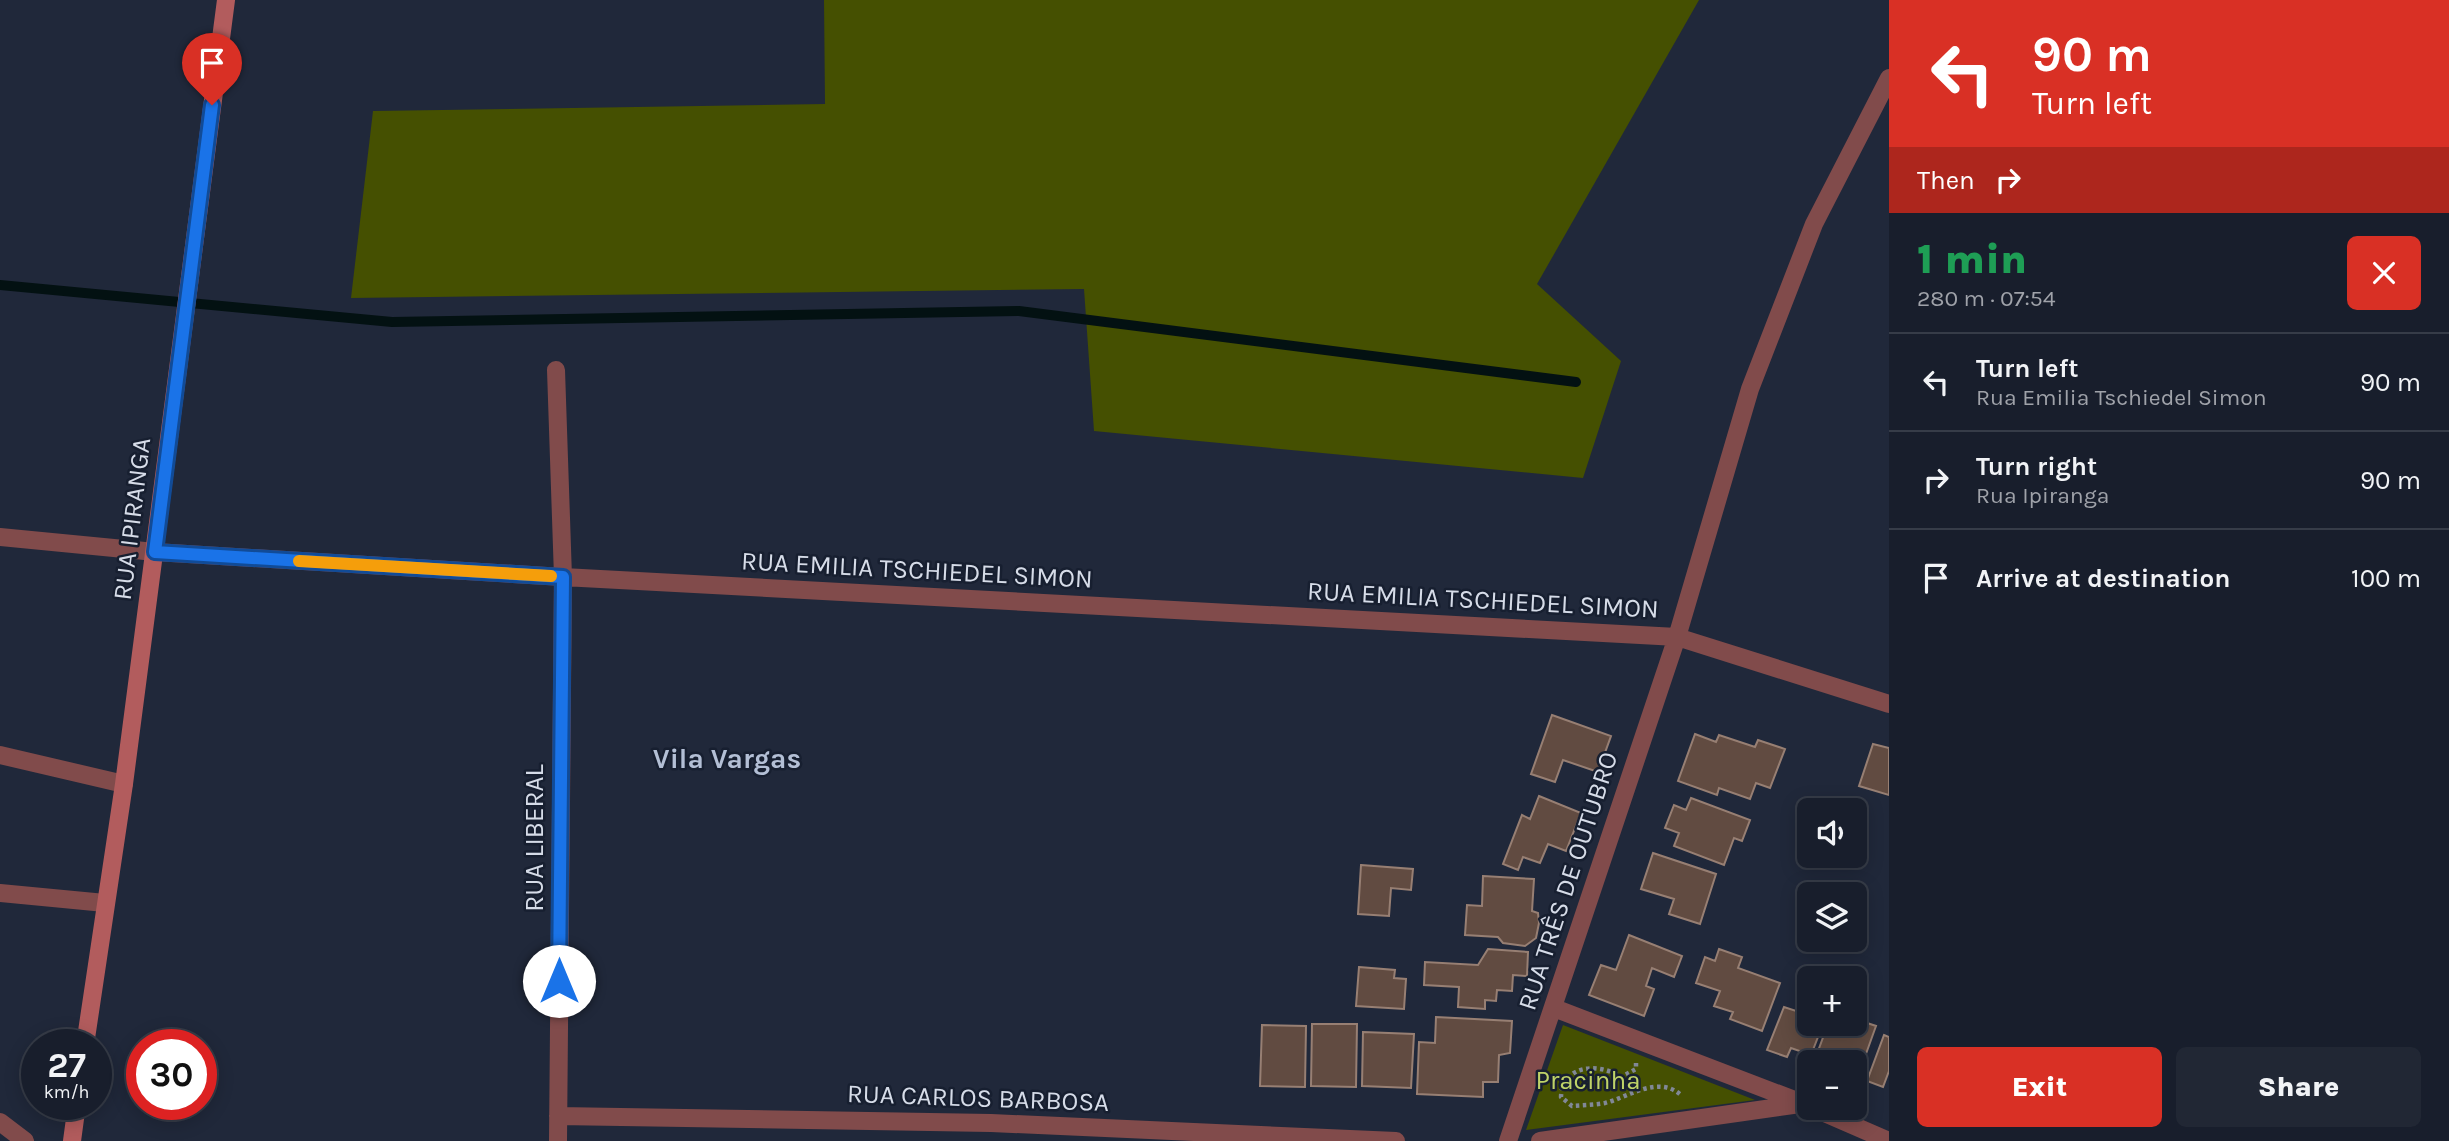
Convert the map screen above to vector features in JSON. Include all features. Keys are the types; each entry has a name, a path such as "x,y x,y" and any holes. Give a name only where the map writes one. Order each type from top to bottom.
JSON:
{"main road":[{"name":"RUA IPIRANGA","path":"88,1029 124,784 226,0"},
{"path":"72,1141 75,1120"}],"street":[{"name":"RUA TRÊS DE OUTUBRO","path":"1508,1141 1677,637 1750,389 1814,224 1889,78"},
{"name":"RUA LIBERAL","path":"556,370 563,577 558,1141"},
{"name":"RUA EMILIA TSCHIEDEL SIMON","path":"0,537 155,552 563,577 1677,637 1889,704"},
{"path":"0,755 124,784"},
{"path":"0,893 105,902"},
{"path":"1554,1008 1797,1102"},
{"path":"1540,1141 1797,1107"},
{"name":"RUA CARLOS BARBOSA","path":"558,1116 990,1123 1396,1141"},
{"path":"1840,1120 1889,1141"},
{"path":"0,1122 25,1141"}],"path":[{"path":"1625,1058 1648,1067"},
{"path":"1636,1062 1636,1069 1621,1077 1599,1068 1568,1076 1562,1085 1561,1097 1572,1106 1601,1104 1641,1088 1656,1087 1676,1090 1687,1101 1674,1103"}],"green space":[{"path":"824,0 1699,0 1537,284 1621,361 1583,478 1094,431 1084,289 351,298 373,111 825,104"},
{"name":"Pracinha","path":"1563,1025 1755,1100 1526,1130"}],"building":[{"path":"1552,715 1611,736 1598,772 1563,760 1555,782 1531,774"},
{"path":"1695,734 1716,742 1719,735 1755,747 1758,740 1785,749 1770,788 1756,783 1750,799 1719,788 1717,795 1678,781"},
{"path":"1873,744 1889,748 1889,795 1859,786"},
{"path":"1539,796 1581,813 1566,851 1548,844 1540,863 1523,857 1518,870 1503,864 1522,815 1530,819"},
{"path":"1691,798 1750,820 1742,841 1734,838 1724,865 1674,846 1679,833 1665,828 1674,805 1686,810"},
{"path":"1653,853 1716,874 1700,924 1669,914 1674,899 1641,889"},
{"path":"1361,865 1413,869 1411,890 1391,888 1389,916 1358,914"},
{"path":"1483,876 1534,879 1532,911 1538,913 1539,923 1536,938 1525,946 1503,943 1498,937 1465,935 1467,905 1482,906"},
{"path":"1629,935 1682,956 1674,977 1652,968 1646,986 1654,989 1644,1016 1589,995 1601,965 1616,970"},
{"path":"1488,949 1528,952 1527,976 1513,975 1512,991 1497,990 1496,1001 1485,1000 1485,1009 1458,1007 1459,987 1424,985 1425,962 1478,965"},
{"path":"1719,949 1742,957 1738,968 1780,983 1762,1031 1730,1019 1733,1012 1714,1006 1720,991 1696,983 1705,957 1715,961"},
{"path":"1359,967 1395,970 1394,978 1406,979 1404,1009 1356,1006"},
{"path":"1797,1004 1797,1036 1818,1036 1813,1050 1791,1048 1787,1057 1767,1050 1784,1007 1796,1011"},
{"path":"1436,1017 1512,1021 1510,1053 1499,1055 1498,1082 1483,1082 1483,1097 1417,1094 1419,1042 1435,1043"},
{"path":"1867,1023 1876,1026 1867,1051 1818,1050 1824,1036 1867,1036"},
{"path":"1312,1024 1357,1024 1356,1087 1311,1086"},
{"path":"1262,1025 1306,1026 1305,1087 1260,1086"},
{"path":"1363,1032 1414,1034 1411,1088 1362,1086"},
{"path":"1884,1035 1889,1037 1889,1071 1883,1087 1867,1081"}],"waterway":[{"path":"0,285 392,322 1019,311 1576,382"}],"slow traffic":[{"path":"299,561 551,576"}],"district":[{"name":"Vila Vargas","path":"727,758"}],"route":[{"path":"212,105 155,552 563,577 559,981"}]}
